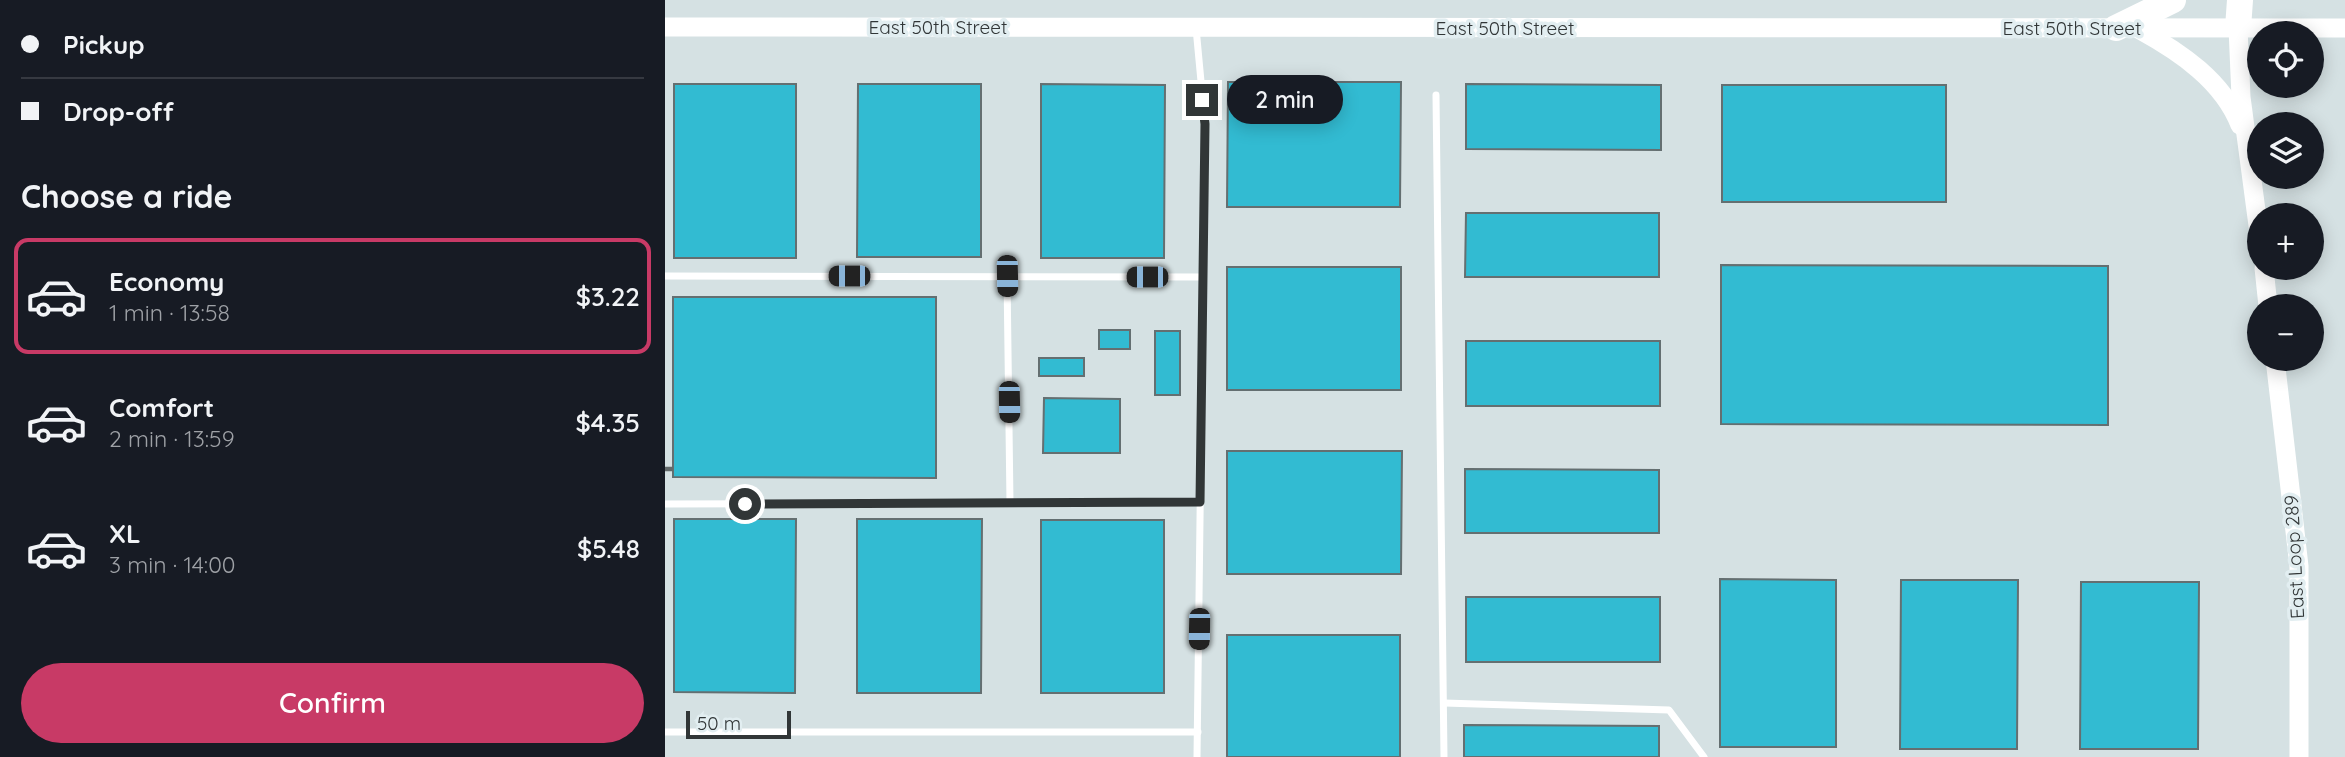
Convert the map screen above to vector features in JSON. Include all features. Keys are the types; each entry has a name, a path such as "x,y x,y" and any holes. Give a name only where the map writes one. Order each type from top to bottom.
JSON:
{"highway":[{"path":"2126,28 2173,0"},
{"path":"2238,28 2240,0"}],"main road":[{"name":"East 50th Street","path":"665,27 2345,29"},
{"path":"2126,28 2171,47 2218,89 2234,112 2247,146"},
{"path":"2238,28 2241,97 2247,138"},
{"name":"East Loop 289","path":"2276,371 2299,566 2299,757"}],"lane":[{"path":"1196,27 1205,124 1197,757"},
{"path":"1436,95 1444,757"},
{"path":"665,276 1203,277"},
{"path":"1007,276 1010,503"},
{"path":"665,504 1200,502"},
{"path":"1444,702 1669,709 1704,757"},
{"path":"665,732 1198,732"}],"building":[{"path":"1228,82 1401,82 1400,207 1227,207"},
{"path":"674,84 796,84 796,258 674,258"},
{"path":"858,84 981,84 981,257 857,257"},
{"path":"1041,84 1165,85 1164,258 1041,258"},
{"path":"1466,84 1661,85 1661,150 1466,149"},
{"path":"1722,85 1946,85 1946,202 1722,202"},
{"path":"1466,213 1659,213 1659,277 1465,277"},
{"path":"1721,265 2108,266 2108,425 1721,424"},
{"path":"1227,267 1401,267 1401,390 1227,390"},
{"path":"673,297 936,297 936,478 673,477"},
{"path":"1099,330 1130,330 1130,349 1099,349"},
{"path":"1155,331 1180,331 1180,395 1155,395"},
{"path":"1466,341 1660,341 1660,406 1466,406"},
{"path":"1039,358 1084,358 1084,376 1039,376"},
{"path":"1044,398 1120,399 1120,453 1043,453"},
{"path":"1227,451 1402,451 1401,574 1227,574"},
{"path":"1465,469 1659,470 1659,533 1465,533"},
{"path":"674,519 796,519 795,693 674,692"},
{"path":"857,519 982,519 981,693 857,693"},
{"path":"1041,520 1164,520 1164,693 1041,693"},
{"path":"1720,579 1836,580 1836,747 1720,747"},
{"path":"1901,580 2018,580 2017,749 1900,749"},
{"path":"2081,582 2199,582 2198,749 2080,749"},
{"path":"1466,597 1660,597 1660,662 1466,662"},
{"path":"1227,635 1400,635 1400,757 1227,757"},
{"path":"1464,725 1659,726 1659,757 1464,757"}],"railway":[{"path":"665,469 673,469"}],"route":[{"path":"745,504 1200,502 1205,124 1202,100"}]}
